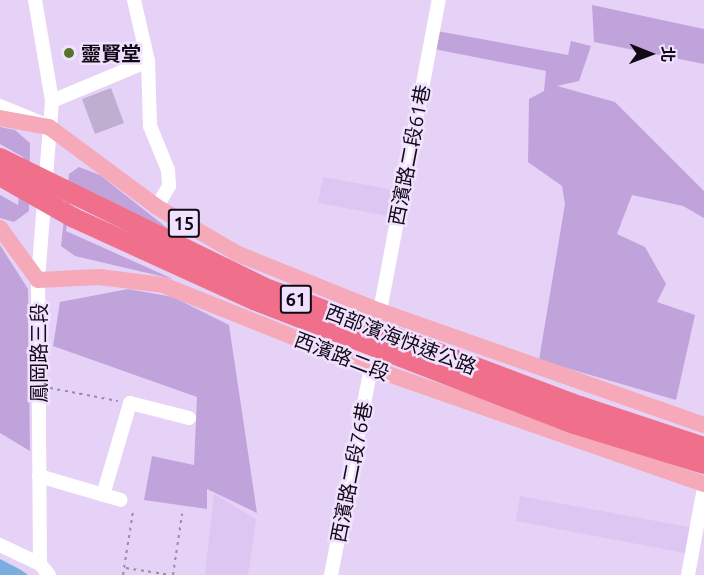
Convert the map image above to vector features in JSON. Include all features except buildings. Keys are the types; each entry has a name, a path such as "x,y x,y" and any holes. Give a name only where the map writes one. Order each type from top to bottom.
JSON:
{"highway":[{"name":"61","path":"0,158 19,177"},
{"name":"61","path":"0,176 19,177"},
{"name":"西部濱海快速公路","path":"19,177 74,197 263,287 580,406 704,447"},
{"name":"西部濱海快速公路","path":"19,177 74,218 254,300 574,424 704,464"}],"main road":[{"name":"15","path":"0,118 49,127 157,207 238,254 380,311 704,425"},
{"path":"0,228 38,280"},
{"name":"西濱路二段","path":"38,280 99,277 163,285 371,368 704,486"}],"street":[{"name":"鳳岡路三段","path":"35,0 52,101 38,280 39,476 45,569"},
{"path":"134,0 148,61 150,126 169,186 157,207"},
{"name":"西濱路二段61巷","path":"380,311 439,0"},
{"path":"52,101 148,61"},
{"path":"0,106 49,127"},
{"name":"西濱路二段76巷","path":"331,575 371,368"},
{"path":"104,495 130,403 189,418"},
{"path":"39,476 121,501"},
{"path":"688,575 704,486"},
{"path":"0,545 45,569"}],"path":[{"path":"38,386 130,403"},
{"path":"123,575 133,511"},
{"path":"124,568 172,575 182,514"}],"shaded area":[{"path":"592,5 704,29 704,64 594,42"},
{"path":"437,31 568,55 571,41 591,46 579,81 557,86 615,102 704,191 704,218 683,206 632,195 617,234 645,247 666,284 657,302 695,315 676,400 539,360 565,204 562,186 528,162 529,99 544,91 546,71 434,49"},
{"path":"0,127 15,130 30,143 29,211 14,222 0,218 0,195 18,205 23,157 0,144"},
{"path":"79,167 100,175 176,235 73,186 66,231 173,279 75,256 61,246 69,174"},
{"path":"323,177 399,191 394,217 318,203"},
{"path":"0,245 28,289 30,451 0,433"},
{"path":"128,289 173,297 229,325 257,513 207,489 207,509 144,500 152,456 194,465 197,397 53,346 60,302"},
{"path":"214,494 256,519 248,575 205,575"},
{"path":"520,496 694,528 690,554 516,521"}],"water":[{"path":"0,559 21,570 28,575 0,575"}],"place":[{"name":"靈賢堂","path":"69,53"}]}
